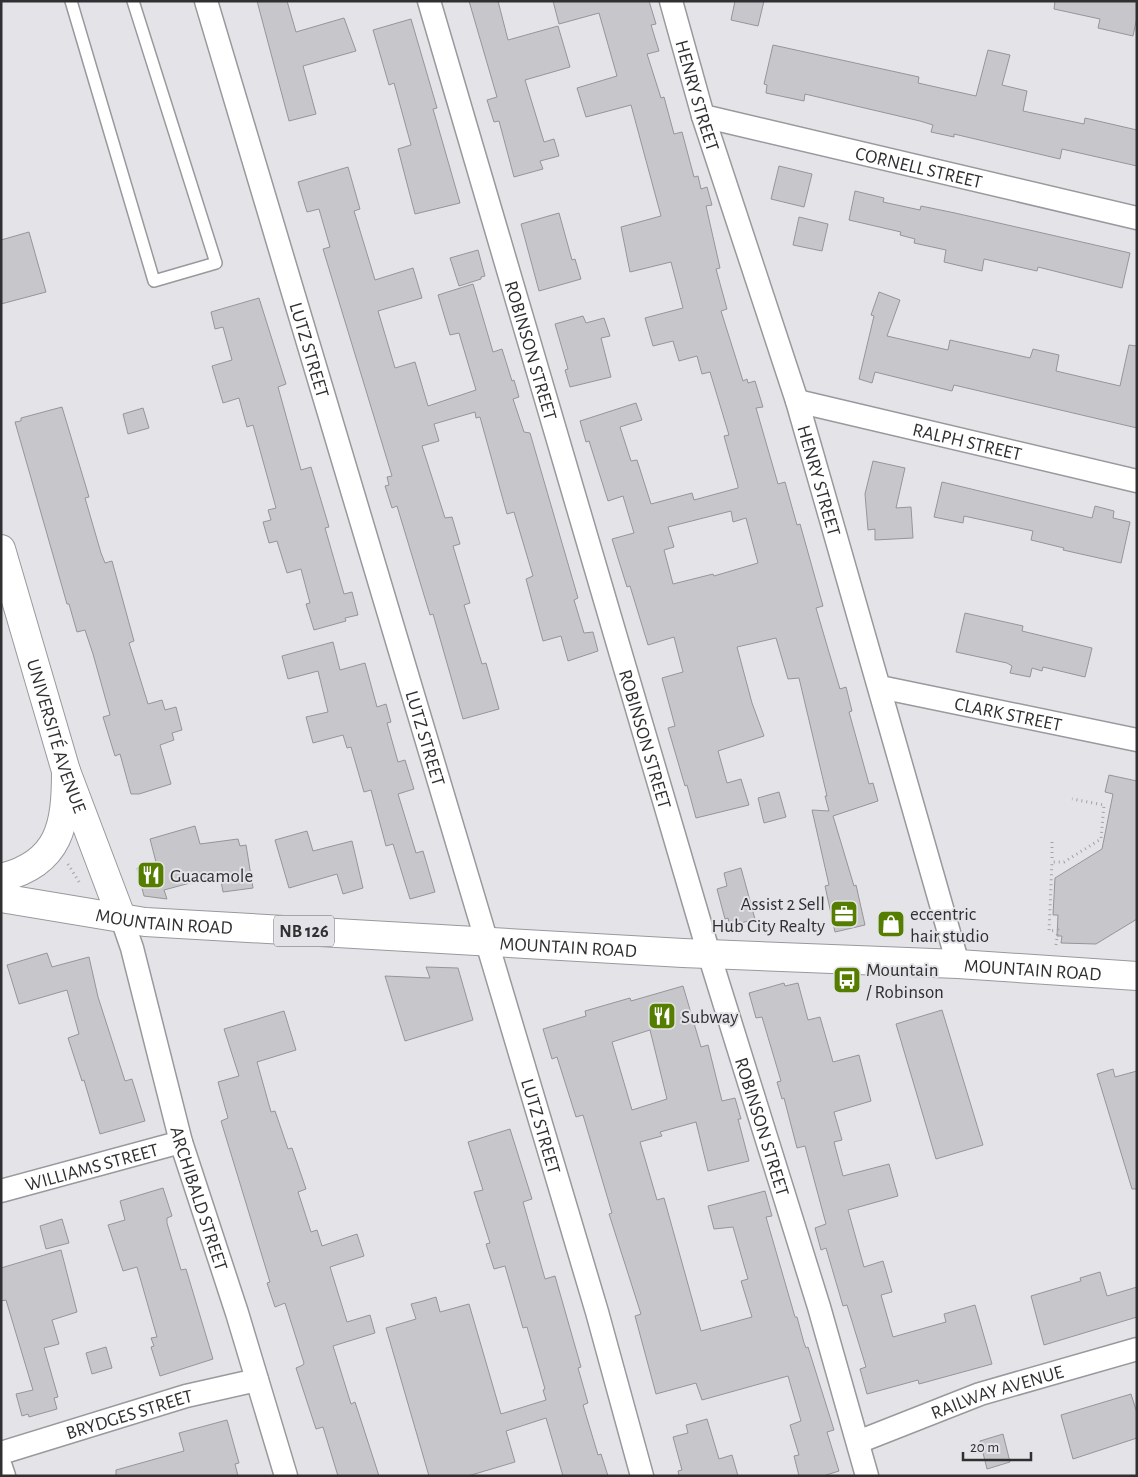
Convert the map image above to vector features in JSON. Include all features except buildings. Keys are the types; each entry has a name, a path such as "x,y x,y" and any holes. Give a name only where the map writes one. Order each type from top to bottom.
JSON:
{"main road":[{"name":"UNIVERSITÉ AVENUE","path":"1,549 66,770 122,919"},
{"path":"1,878 22,873 50,850 58,839 66,804 66,770"},
{"name":"MOUNTAIN ROAD","path":"1,898 122,919 709,954 958,964 1137,976"}],"street":[{"name":"LUTZ STREET","path":"206,1 596,1312 642,1476"},
{"name":"ROBINSON STREET","path":"429,1 709,954 819,1307 867,1476"},
{"name":"HENRY STREET","path":"671,1 703,116 797,401 958,964"},
{"name":"CORNELL STREET","path":"703,116 1137,218"},
{"name":"RALPH STREET","path":"797,401 1137,481"},
{"name":"CLARK STREET","path":"880,686 1137,740"},
{"name":"ARCHIBALD STREET","path":"122,919 132,948 180,1142 286,1476"},
{"name":"WILLIAMS STREET","path":"1,1191 180,1142"},
{"name":"RAILWAY AVENUE","path":"858,1442 980,1394 1137,1349"},
{"name":"BRYDGES STREET","path":"1,1453 186,1396 257,1380"},
{"path":"1,1467 4,1476"}],"lane":[{"path":"72,1 154,281 216,263 133,1"}],"path":[{"path":"1052,862 1064,862 1100,839 1104,805 1072,799"},
{"path":"1052,842 1049,931 1058,930 1056,946"},
{"path":"66,862 83,888"}],"place":[{"name":"Guacamole","path":"151,875"},
{"name":"Assist 2 Sell Hub City Realty","path":"844,914"},
{"name":"eccentric hair studio","path":"891,924"},
{"name":"Mountain / Robinson","path":"847,980"},
{"name":"Subway","path":"662,1016"}]}
